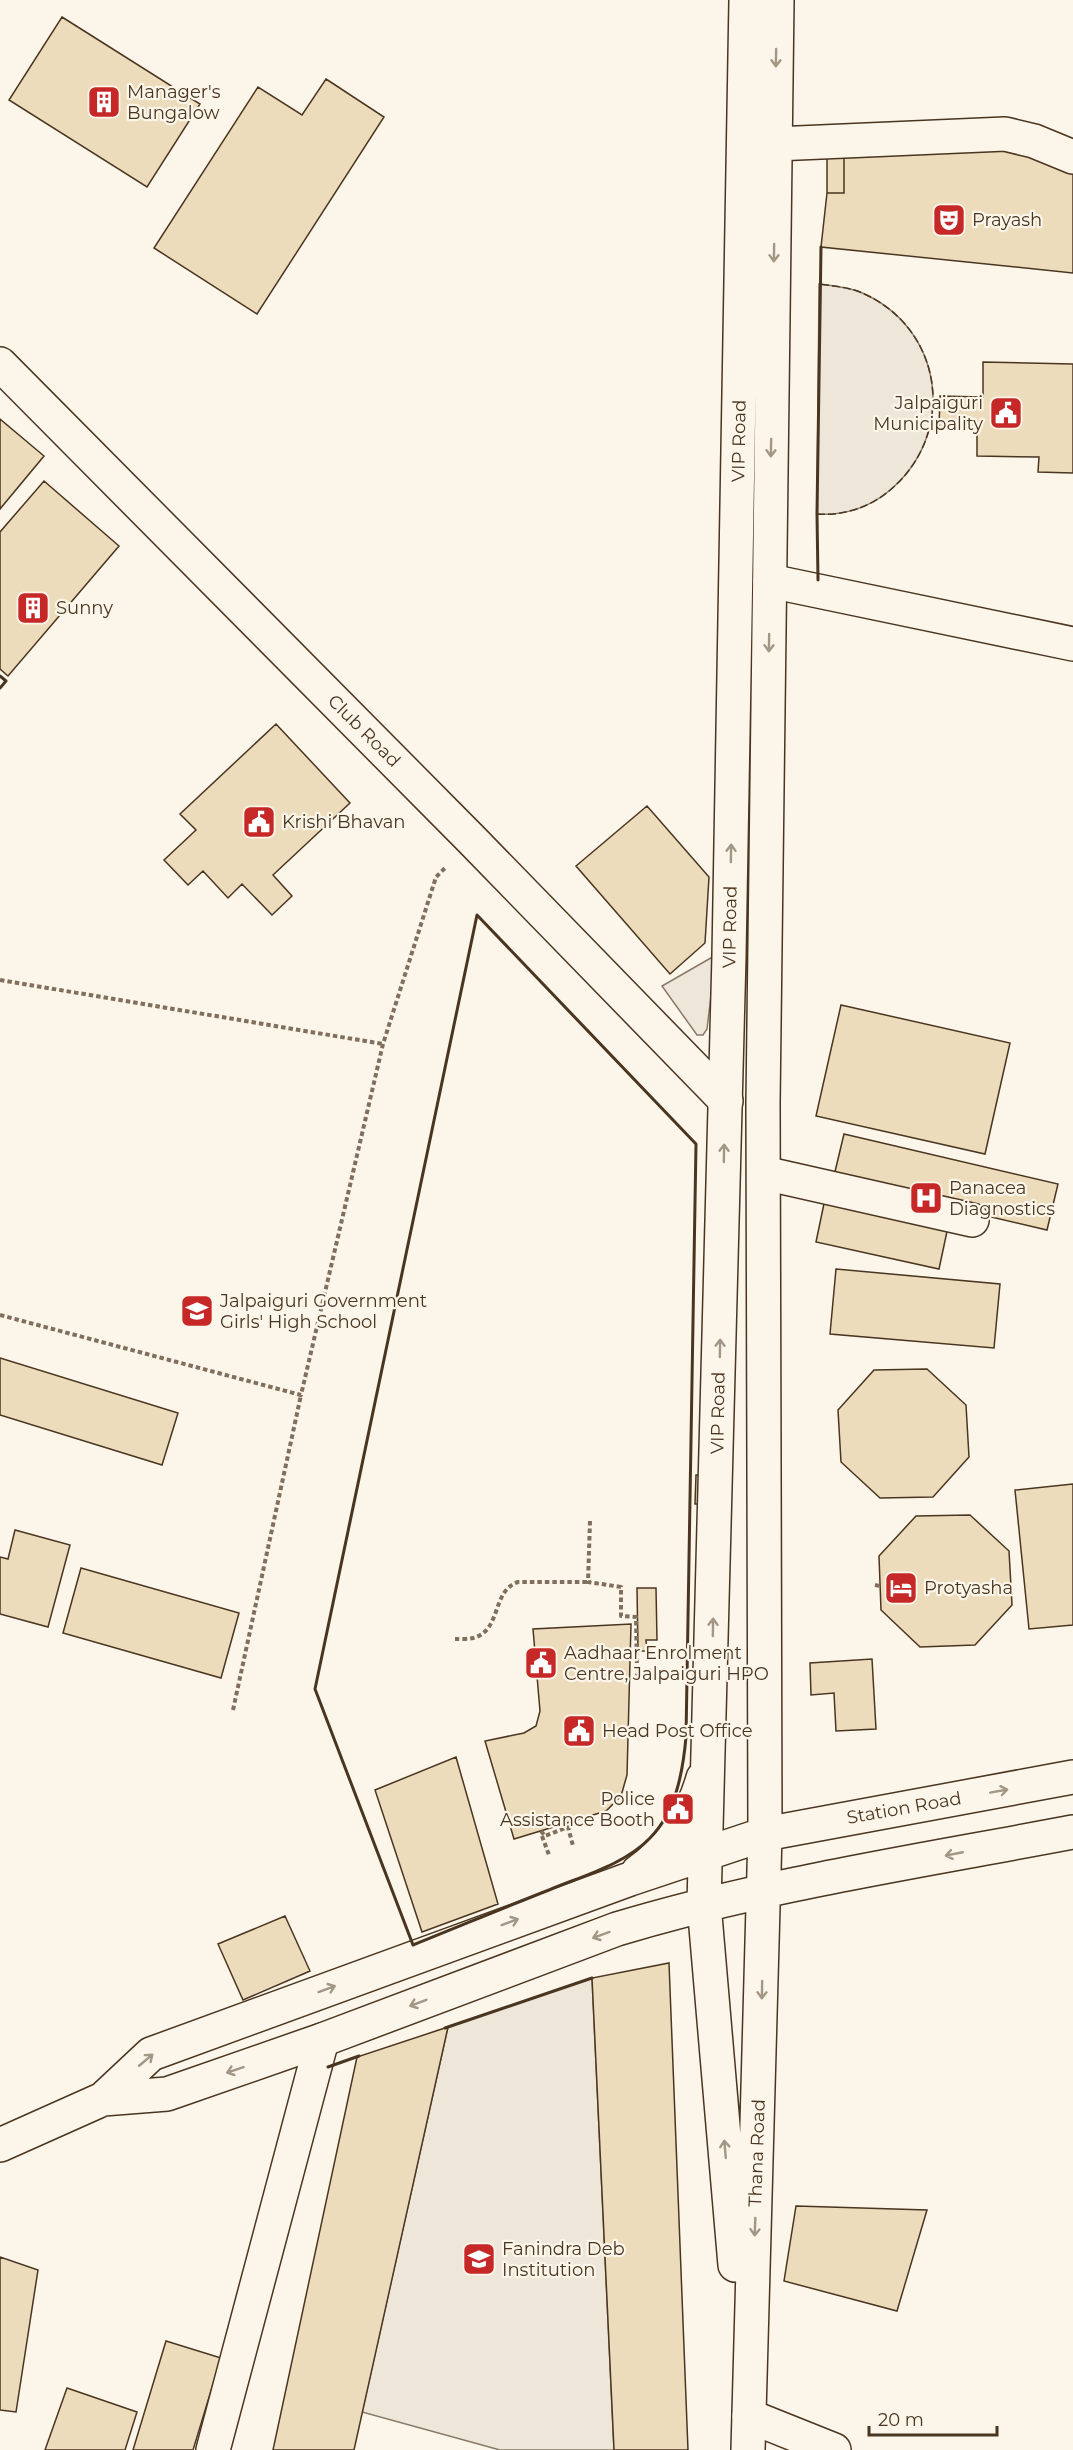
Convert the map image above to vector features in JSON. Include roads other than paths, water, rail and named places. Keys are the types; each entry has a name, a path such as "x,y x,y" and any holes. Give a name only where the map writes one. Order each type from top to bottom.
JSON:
{"street":[{"name":"VIP Road","path":"736,1843 710,1723 726,1101 746,0"},
{"name":"VIP Road","path":"736,1843 765,1790 763,1102 777,0"},
{"path":"775,144 1005,134 1034,141 1073,157"},
{"name":"Club Road","path":"0,364 472,840 726,1101"},
{"path":"770,581 1073,644"},
{"path":"726,1101 763,1102"},
{"path":"764,1173 972,1220"},
{"path":"630,1879 651,1863 684,1823 702,1780 708,1757 710,1723"},
{"name":"Station Road","path":"103,2099 151,2054 630,1879 736,1843 816,1824 1073,1777"},
{"path":"765,1790 771,1804 793,1822 803,1825 816,1824"},
{"path":"0,2145 103,2099 167,2094 322,2040 645,1920 751,1893 1073,1832"},
{"name":"Thana Road","path":"736,1843 751,1893 762,1949 747,2450"},
{"name":"Thana Road","path":"736,1843 704,1904 749,2416"},
{"path":"762,1949 784,1905 794,1894 812,1881"},
{"path":"645,1920 660,1917 689,1926 706,1948 709,1961"},
{"path":"213,2450 322,2040"},
{"path":"749,2416 834,2450"}],"place":[{"name":"Manager's Bungalow","path":"104,102"},
{"name":"Prayash","path":"949,220"},
{"name":"Jalpaiguri Municipality","path":"1006,413"},
{"name":"Sunny","path":"33,608"},
{"name":"Krishi Bhavan","path":"259,822"},
{"name":"Panacea Diagnostics","path":"926,1198"},
{"name":"Jalpaiguri Government Girls' High School","path":"197,1311"},
{"name":"Protyasha","path":"901,1588"},
{"name":"Aadhaar Enrolment Centre, Jalpaiguri HPO","path":"541,1663"},
{"name":"Head Post Office","path":"579,1731"},
{"name":"Police Assistance Booth","path":"678,1809"},
{"name":"Fanindra Deb Institution","path":"479,2259"}]}
